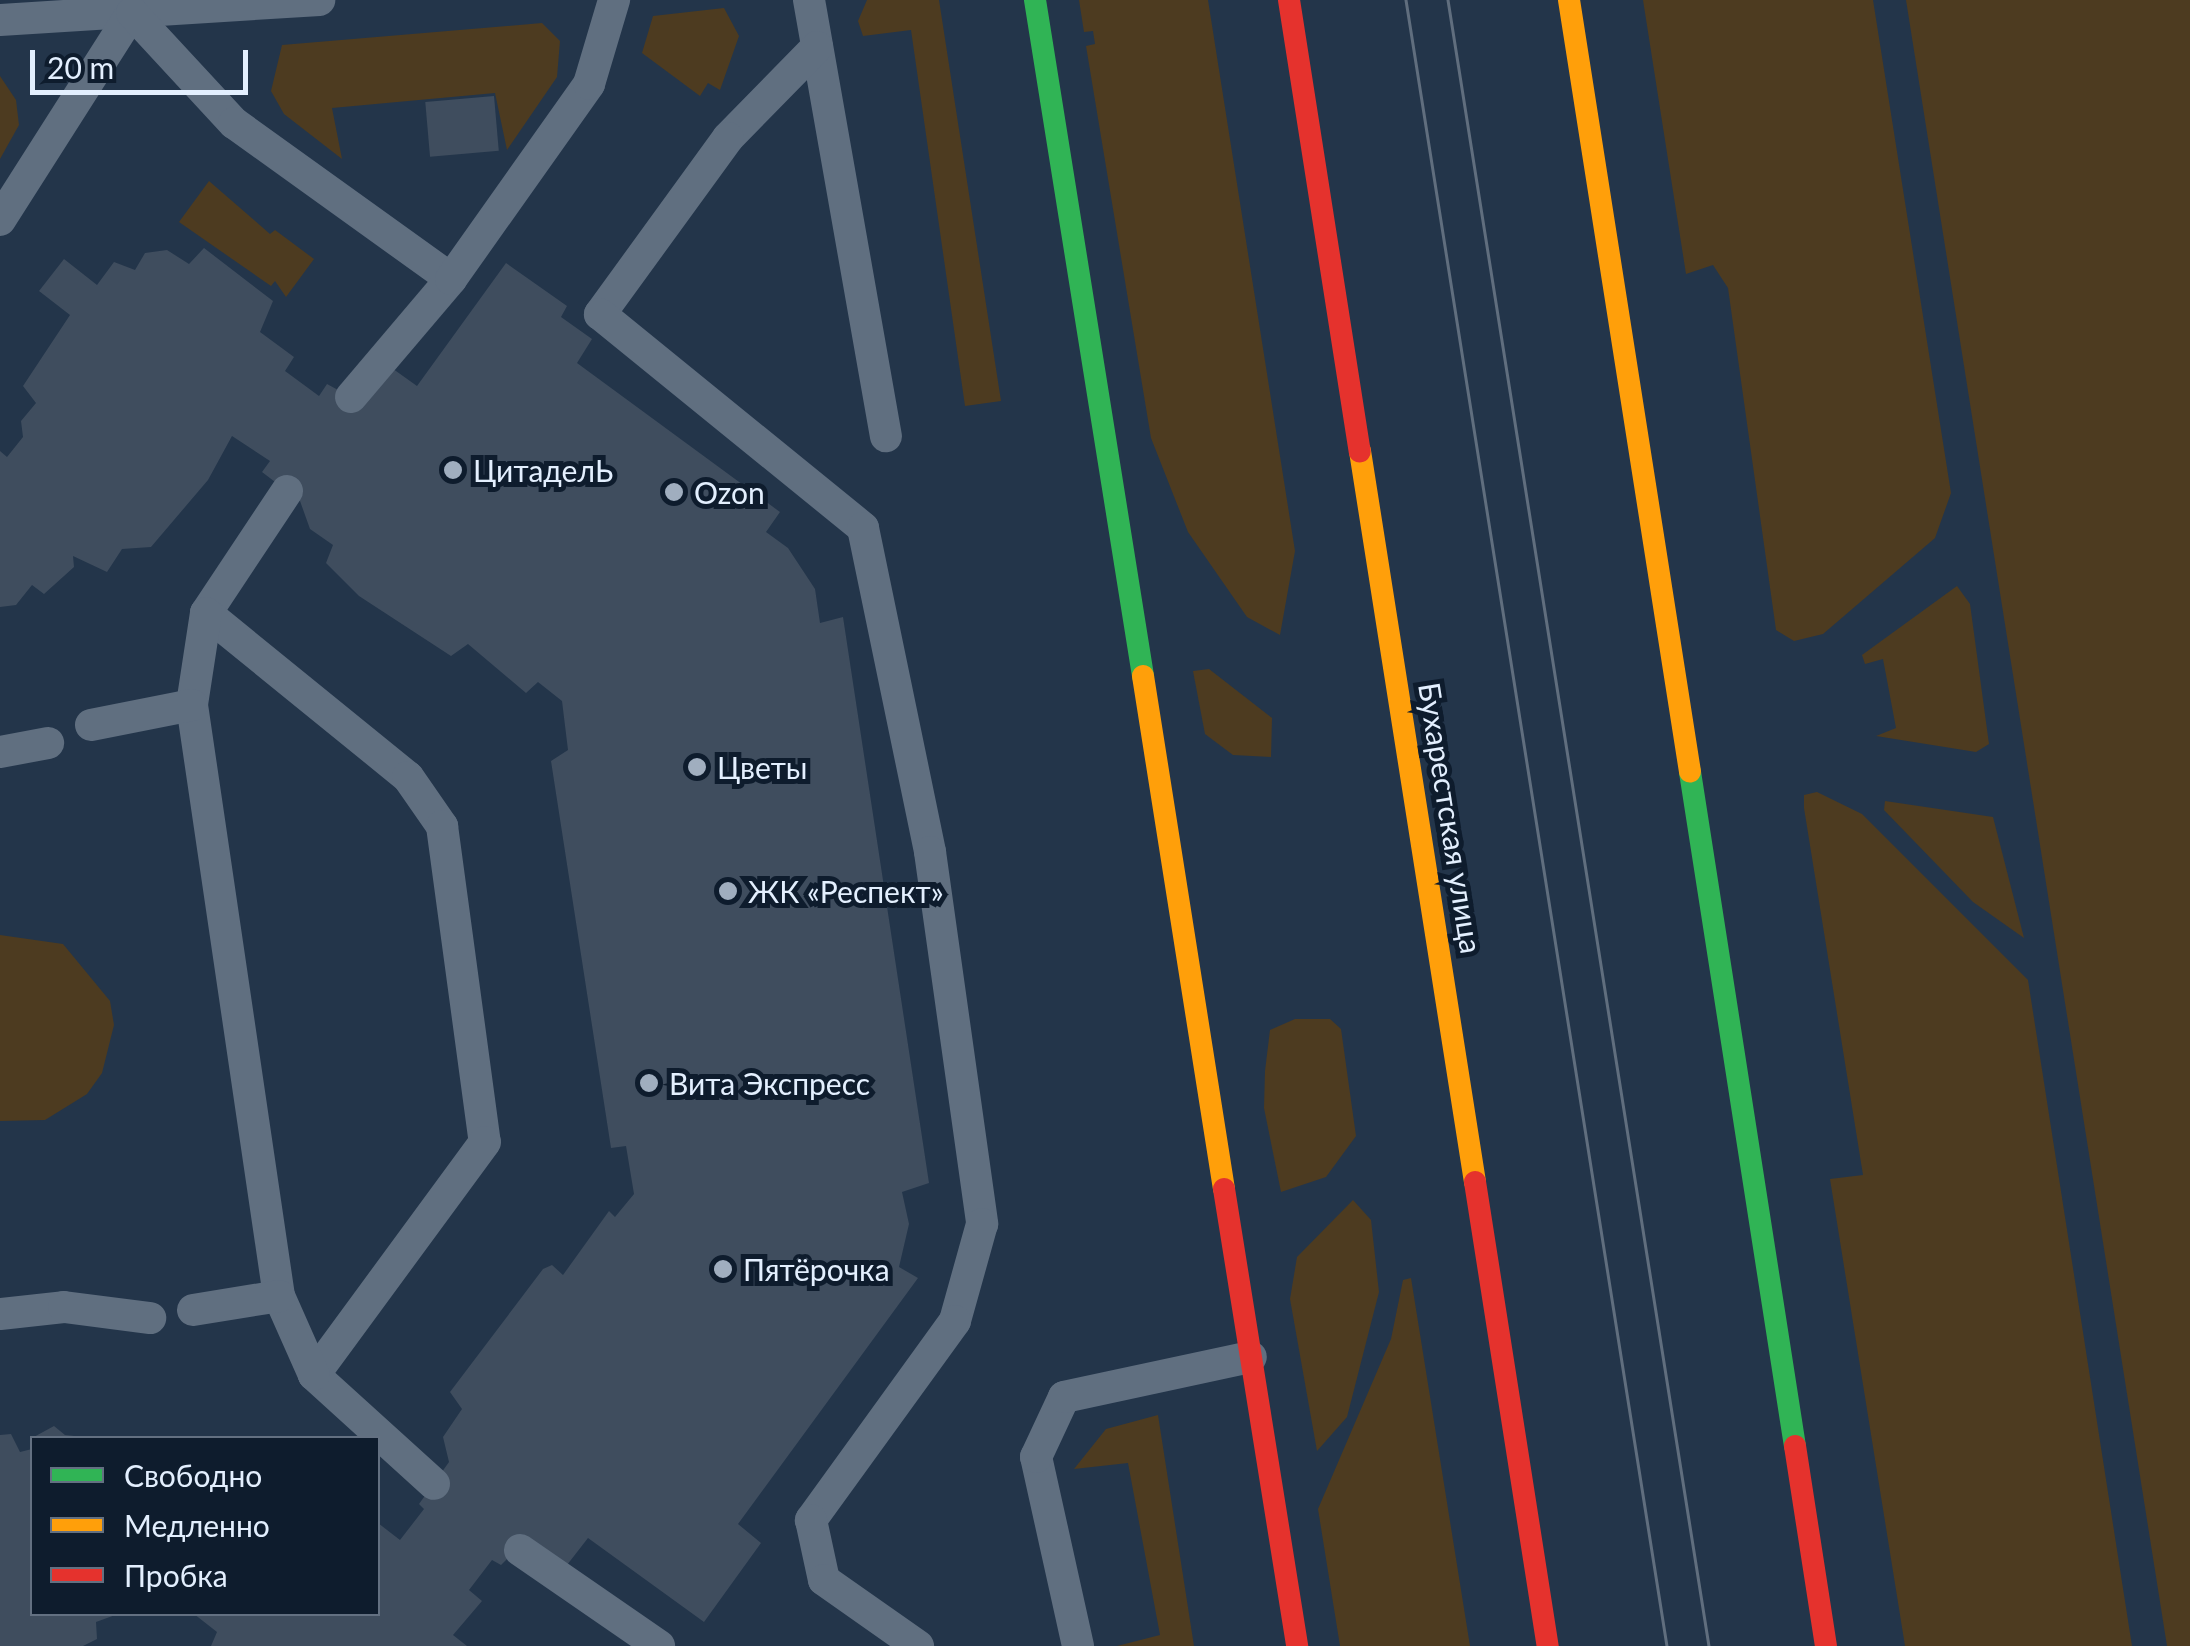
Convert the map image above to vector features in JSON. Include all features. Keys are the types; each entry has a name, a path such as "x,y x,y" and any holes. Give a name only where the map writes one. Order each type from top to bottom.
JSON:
{"main road":[{"path":"1036,0 1297,1646"},
{"name":"Бухарестская улица","path":"1289,0 1548,1646"},
{"path":"1569,0 1826,1646"}],"lane":[{"path":"0,20 318,0"},
{"path":"351,397 451,280 588,84 614,0"},
{"path":"809,0 886,436"},
{"path":"0,220 132,13"},
{"path":"132,13 234,122 451,280"},
{"path":"817,48 728,138 600,314 863,528 930,852 982,1224 955,1321 811,1520 824,1580 918,1646"},
{"path":"287,491 206,614 192,706 279,1296 314,1375 434,1484"},
{"path":"206,614 408,777 442,826 485,1142 314,1375"},
{"path":"91,725 192,706"},
{"path":"0,752 48,743"},
{"path":"193,1310 279,1296"},
{"path":"0,1314 64,1308 150,1318"},
{"path":"1078,1646 1036,1457 1064,1397 1251,1358"},
{"path":"520,1550 619,1635 659,1646"}],"shaded area":[{"path":"867,0 939,0 1001,401 965,406 911,30 863,36 858,21"},
{"path":"1079,0 1208,0 1295,551 1280,635 1247,617 1188,532 1151,438 1086,46 1095,44 1093,31 1084,32"},
{"path":"1643,0 1873,0 1951,493 1935,538 1823,634 1794,641 1776,630 1728,288 1713,265 1686,274"},
{"path":"1906,0 2190,0 2190,1646 2167,1646"},
{"path":"724,8 739,36 720,90 708,83 700,96 642,53 653,16"},
{"path":"542,23 560,41 557,77 507,150 495,93 332,108 342,159 284,114 271,91 282,45"},
{"path":"0,76 16,100 19,125 0,159"},
{"path":"209,181 270,234 275,230 314,259 286,297 275,281 271,286 179,222"},
{"path":"1957,586 1970,604 1989,744 1976,752 1876,736 1896,728 1883,659 1865,664 1862,655"},
{"path":"1209,669 1272,718 1271,757 1233,755 1205,734 1193,671"},
{"path":"1817,792 1862,814 2028,980 2132,1646 1905,1646 1830,1179 1863,1175 1804,808 1804,795"},
{"path":"1885,801 1993,817 2024,938 1973,902 1884,810"},
{"path":"0,935 63,944 110,1001 114,1025 102,1073 87,1094 45,1120 0,1121"},
{"path":"1295,1019 1330,1019 1341,1029 1356,1136 1326,1177 1281,1192 1264,1108 1265,1071 1270,1030"},
{"path":"1353,1200 1371,1220 1379,1292 1347,1417 1317,1451 1290,1299 1297,1257"},
{"path":"1411,1278 1470,1646 1340,1646 1318,1509 1391,1339 1403,1280"},
{"path":"1158,1415 1194,1646 1117,1646 1160,1635 1128,1463 1074,1469 1106,1429"}],"building":[{"path":"494,96 499,151 430,157 425,102"},
{"name":"ЖК «Респект»","path":"204,248 273,301 260,332 294,357 285,371 319,396 327,384 351,397 389,366 417,386 506,263 567,306 561,317 592,339 577,363 780,512 766,532 788,548 815,589 820,623 843,617 929,1183 902,1192 909,1224 899,1267 918,1278 738,1524 761,1543 704,1622 588,1538 567,1565 511,1555 501,1565 492,1560 469,1590 482,1601 453,1635 467,1646 211,1646 217,1632 197,1616 380,1616 380,1525 400,1540 424,1509 419,1504 449,1462 443,1437 462,1409 450,1392 543,1269 552,1265 563,1275 609,1211 615,1217 634,1194 626,1146 611,1148 551,761 568,750 562,701 538,682 526,693 468,644 451,656 359,596 326,563 333,545 310,529 300,501 262,472 270,461 232,436 208,480 151,547 122,549 107,572 73,556 74,567 44,594 32,585 16,605 0,607 0,451 7,457 23,437 21,421 36,403 23,386 70,315 39,291 64,259 97,285 114,262 135,270 145,253 167,250 189,264"},
{"path":"54,1426 65,1435 74,1436 36,1436"},
{"path":"11,1434 20,1452 30,1450 30,1616 112,1616 96,1622 97,1639 83,1646 0,1646 0,1435"}],"tram line":[{"path":"1406,0 1667,1646"},
{"path":"1448,0 1709,1646"}],"traffic: fast":[{"path":"1035,0 1143,676"},
{"path":"1690,772 1795,1446"}],"traffic: slow":[{"path":"1569,0 1690,772"},
{"path":"1360,451 1475,1182"},
{"path":"1143,676 1224,1189"}],"traffic: jam":[{"path":"1289,0 1360,451"},
{"path":"1475,1182 1548,1646"},
{"path":"1224,1189 1297,1646"},
{"path":"1795,1446 1826,1646"}],"place":[{"name":"ЦитаделЬ","path":"453,470"},
{"name":"Ozon","path":"674,492"},
{"name":"Цветы","path":"697,767"},
{"name":"ЖК «Респект»","path":"728,891"},
{"name":"Вита Экспресс","path":"649,1083"},
{"name":"Пятёрочка","path":"723,1269"}]}
